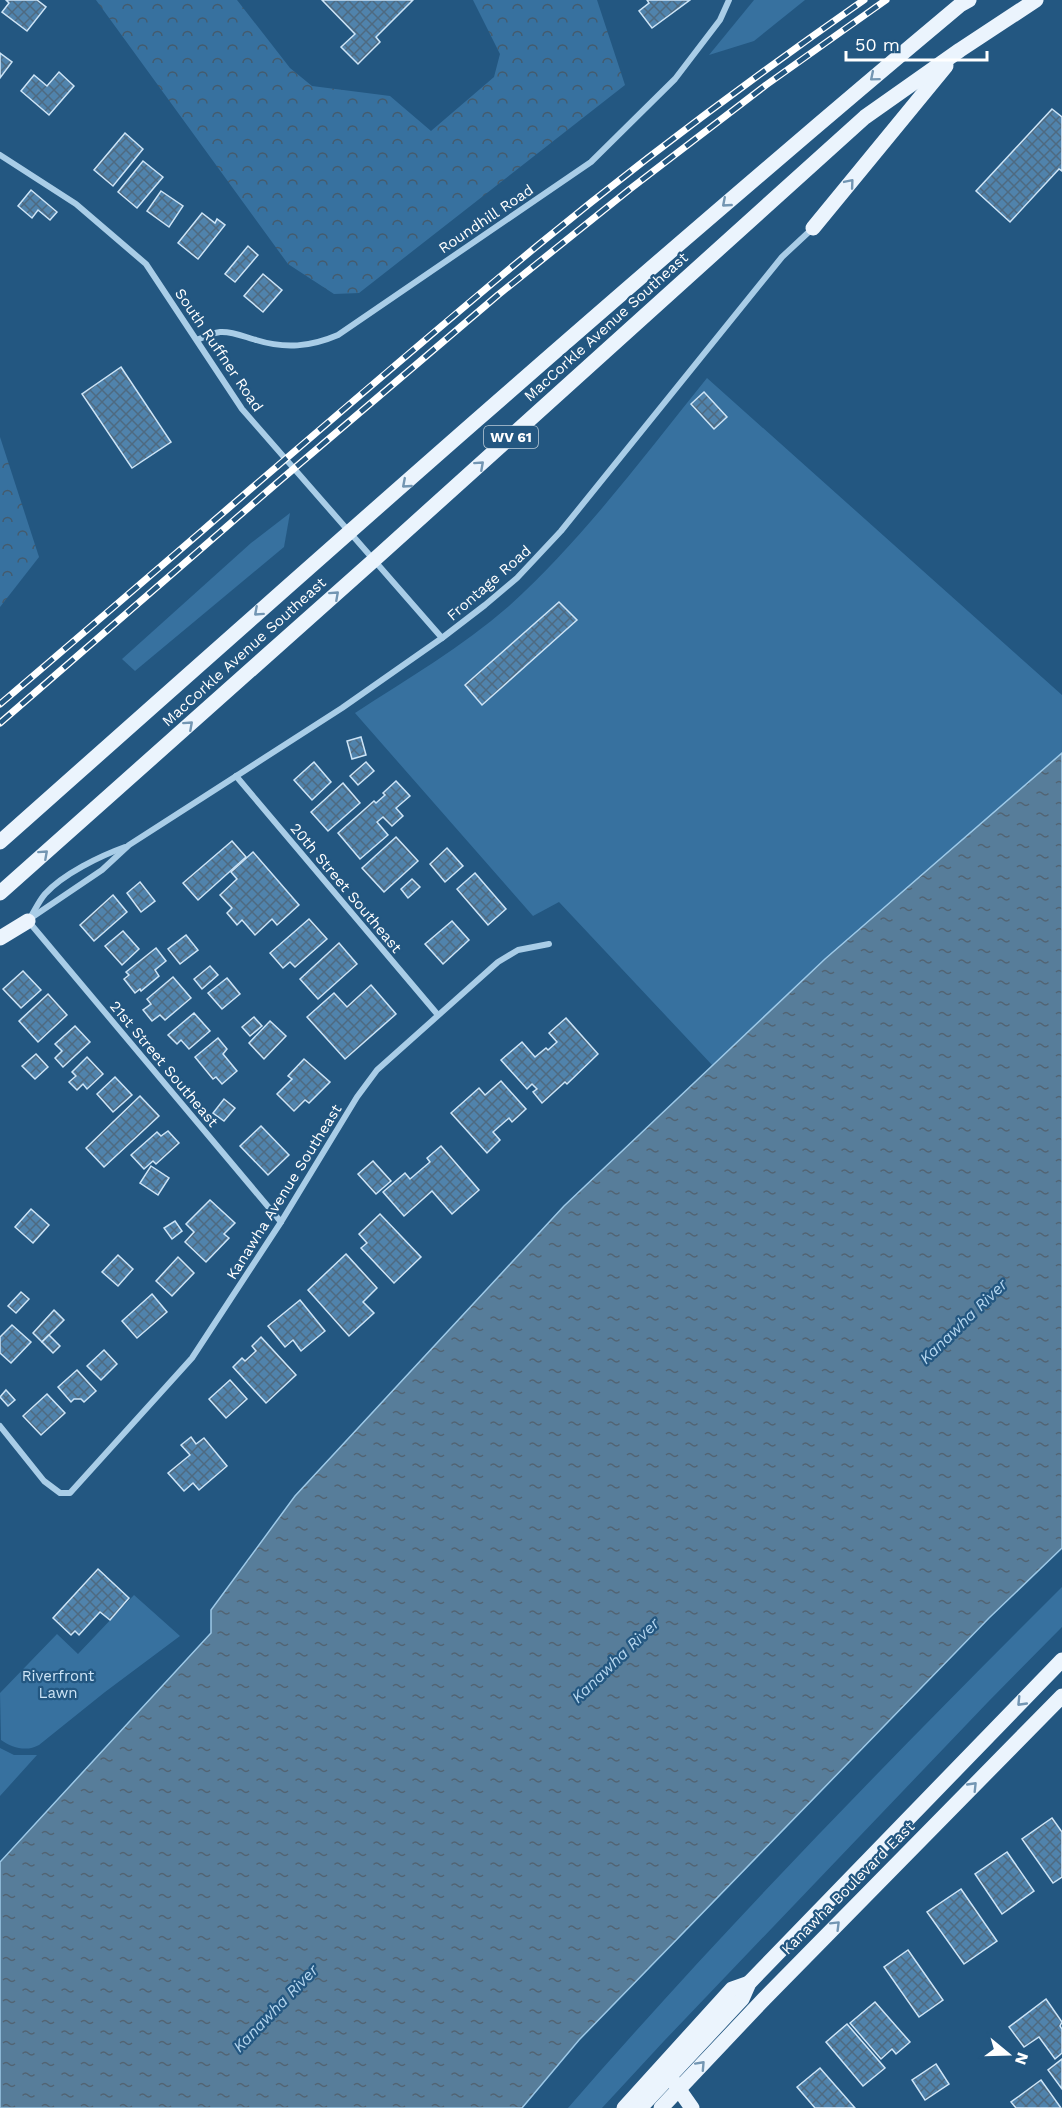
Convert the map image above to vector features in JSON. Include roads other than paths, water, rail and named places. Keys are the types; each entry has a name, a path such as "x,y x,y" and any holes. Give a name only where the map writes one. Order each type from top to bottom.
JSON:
{"main road":[{"name":"MacCorkle Avenue Southeast","path":"0,842 315,561 350,533 794,144 960,5 969,0"},
{"name":"MacCorkle Avenue Southeast","path":"0,893 374,560 865,117 1036,0"},
{"path":"813,228 960,50"},
{"path":"0,938 28,921"},
{"name":"Kanawha Boulevard East","path":"651,2106 669,2076 742,1999 749,1983 1062,1660"},
{"name":"Kanawha Boulevard East","path":"651,2106 678,2089 1062,1696"},
{"name":"Kanawha Boulevard East","path":"624,2108 732,1989 749,1983"},
{"path":"669,2076 692,2108"}],"street":[{"name":"Roundhill Road","path":"197,340 219,332 230,332 267,344 293,346 316,343 338,335 591,162 675,79 720,20 729,0"},
{"name":"South Ruffner Road","path":"0,155 75,204 146,264 242,409 442,638"},
{"name":"Frontage Road","path":"28,921 102,870 129,845 342,708 442,638 493,598 543,551 782,257 813,228"},
{"name":"20th Street Southeast","path":"236,776 438,1015"},
{"name":"Frontage Road","path":"28,921 43,897 51,889 97,857 129,845"},
{"name":"21st Street Southeast","path":"28,921 281,1222"},
{"name":"Kanawha Avenue Southeast","path":"0,1426 44,1480 60,1493 70,1493 192,1358 281,1222 357,1097 377,1070 498,962 518,950 549,944"}],"water":[{"name":"Kanawha River","path":"1062,753 1062,1548 989,1618 579,2040 522,2108 0,2108 0,1862 211,1633 211,1610 295,1496 564,1206 825,959"}],"railway":[{"path":"0,704 537,246 698,120 864,0"},
{"path":"0,723 498,295 630,189 766,85 886,0"}],"park label":[{"name":"Riverfront Lawn","path":"58,1684"}]}
